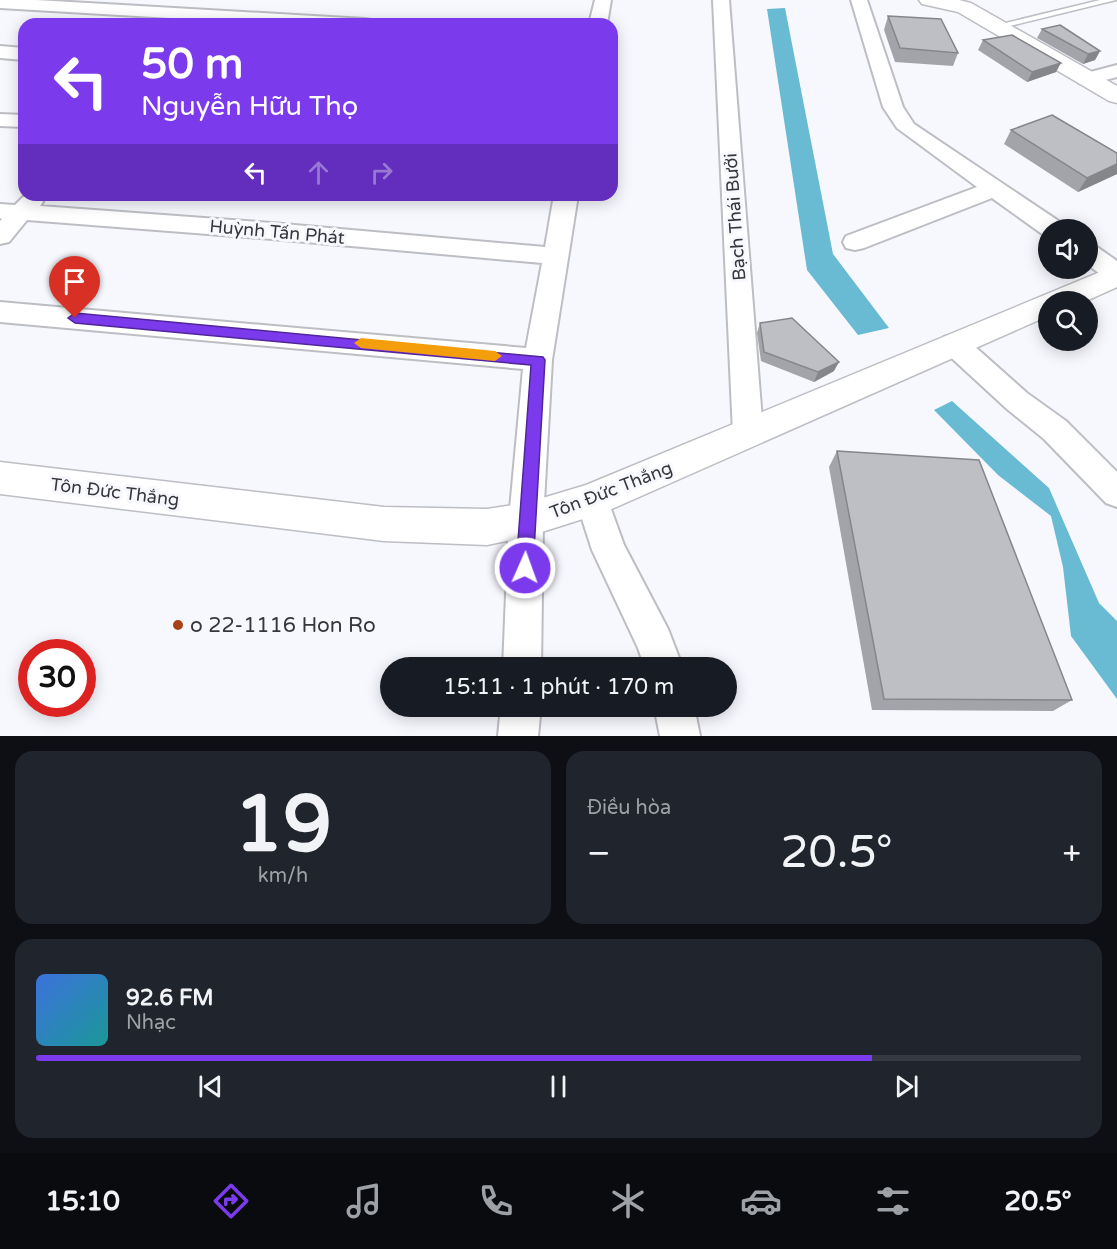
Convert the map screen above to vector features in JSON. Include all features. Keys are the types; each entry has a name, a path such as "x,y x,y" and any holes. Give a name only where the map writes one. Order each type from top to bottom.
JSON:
{"main road":[{"path":"936,1 964,7 1117,96"},
{"path":"1079,291 1117,274"},
{"name":"Tôn Đức Thắng","path":"0,478 384,524 488,527 526,520 592,500 1038,308"}],"street":[{"path":"192,18 208,0"},
{"path":"599,18 603,0"},
{"name":"Bạch Thái Bưởi","path":"722,0 748,434"},
{"path":"859,0 893,107 901,120 908,128 1039,219"},
{"path":"0,3 179,18"},
{"path":"0,52 18,54"},
{"path":"1086,79 1117,71"},
{"path":"0,120 18,121"},
{"path":"855,242 996,188"},
{"path":"522,657 526,520 538,360 550,297 554,256 566,201"},
{"path":"0,236 20,206"},
{"name":"Huỳnh Tấn Phát","path":"20,206 554,256"},
{"path":"1098,260 1117,274"},
{"path":"0,312 538,360"},
{"path":"954,344 1017,401 1055,430 1117,494"},
{"path":"592,500 609,550 660,657"},
{"path":"518,736 520,717"},
{"path":"676,717 680,736"}],"lane":[{"path":"999,26 1112,0"}],"water":[{"path":"785,8 833,254 889,328 858,335 807,270 767,9"},
{"path":"952,401 1049,488 1099,603 1117,621 1117,699 1071,636 1063,567 1051,516 998,475 934,410"}],"building":[{"path":"888,16 941,19 958,53 900,48"},
{"path":"1060,25 1100,51 1088,54 1042,29"},
{"path":"1012,35 1061,63 1032,72 983,40"},
{"path":"1052,115 1117,153 1117,164 1087,178 1011,130"},
{"path":"792,318 839,362 818,372 764,352 760,323"},
{"path":"837,451 979,460 1072,700 884,699"}],"slow traffic":[{"path":"361,343 495,356"}],"place":[{"name":"o 22-1116 Hon Ro","path":"178,625"}],"route":[{"path":"75,318 538,360 526,520 525,568"}]}
